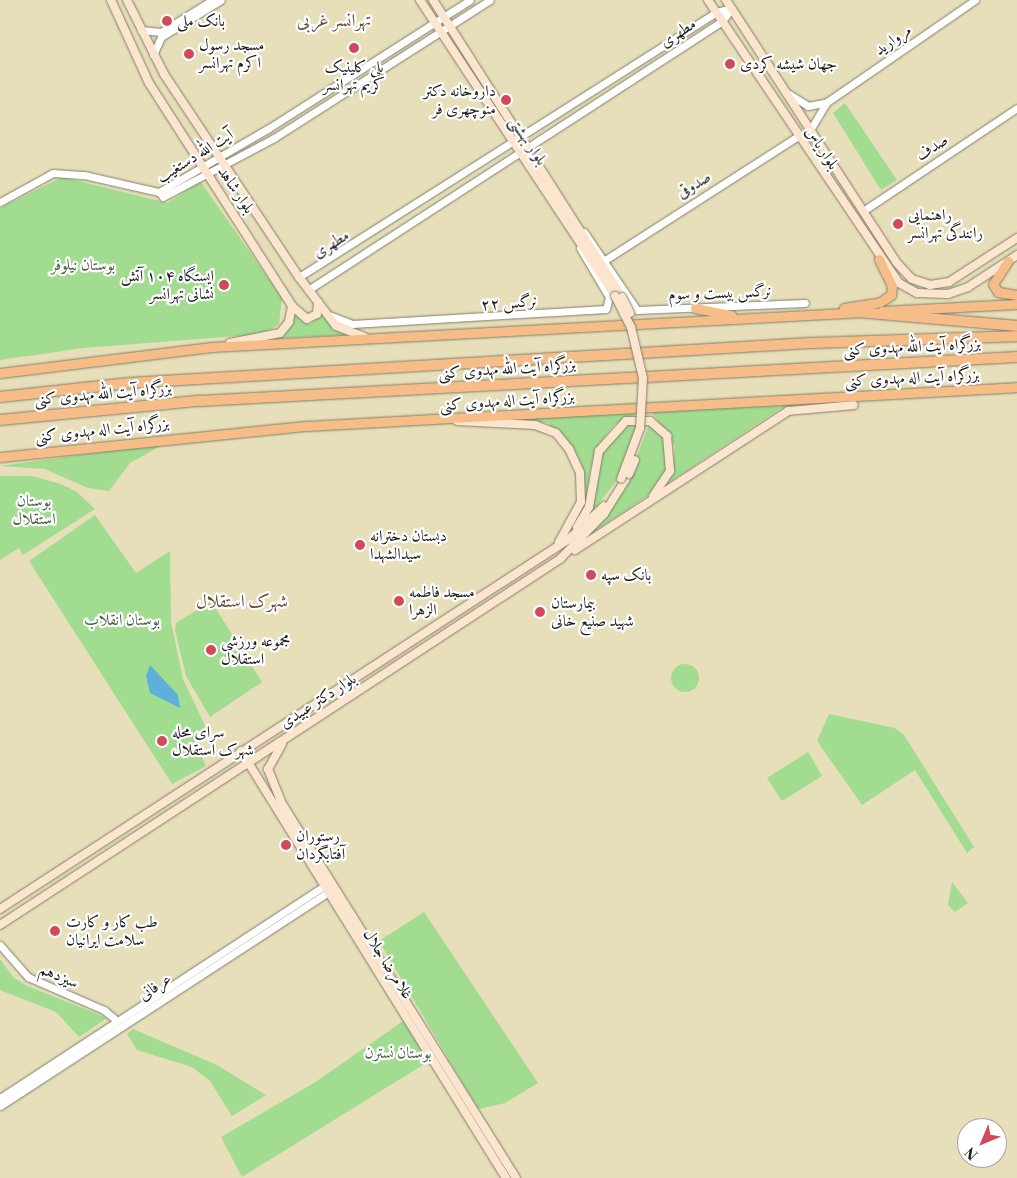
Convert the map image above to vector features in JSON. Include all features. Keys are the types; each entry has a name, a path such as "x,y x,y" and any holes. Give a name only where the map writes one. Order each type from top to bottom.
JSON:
{"highway":[{"path":"858,312 1017,326"},
{"path":"0,397 129,383 810,343 1017,336"},
{"name":"بزرگراه آیت الله مهدوی کنی","path":"0,420 200,401 1017,357"}],"main road":[{"name":"بلوار شاهد","path":"111,0 149,83 292,306"},
{"name":"بلوار شاهد","path":"127,0 153,56 299,278 340,330 364,337"},
{"name":"بلوار بهشتی","path":"420,0 519,153 619,296"},
{"name":"بلوار بهشتی","path":"433,0 571,214 619,296"},
{"name":"بلوار یاس","path":"708,0 886,270 900,283 927,295 961,290 1008,261"},
{"name":"بلوار یاس","path":"726,0 789,94 810,130 896,262 912,279 930,285 958,277 1017,238"},
{"path":"1017,255 1008,261 993,284 998,292 1017,295"},
{"path":"818,314 889,298 892,286 879,259"},
{"path":"886,270 894,270 896,262"},
{"name":"بلوار دکتر عبیدی","path":"3,924 560,559 604,514 629,474 645,427 648,378 641,341 619,296"},
{"name":"بلوار دکتر عبیدی","path":"0,909 569,539 600,510 621,479 640,428 643,378 631,327 619,296"},
{"path":"292,306 303,318 311,319 319,310 318,302"},
{"path":"0,373 211,347 364,337 1017,304"},
{"path":"211,347 280,333 289,322 292,306"},
{"path":"695,308 746,318"},
{"name":"بزرگراه آیت اله مهدوی کنی","path":"0,458 207,434 1017,387"},
{"path":"832,406 847,396"},
{"path":"812,398 832,406"},
{"path":"560,559 788,411 854,405"},
{"path":"569,539 589,507 599,451 618,427 638,419 659,425 667,436 672,460 664,482 641,508"},
{"path":"453,421 535,425 556,433 569,449 580,473 581,502 575,520 556,546"},
{"name":"غلامرضا جلال","path":"290,735 268,769 281,802 516,1178"},
{"name":"غلامرضا جلال","path":"241,751 324,890 506,1178"},
{"path":"0,913 3,924"}],"street":[{"path":"141,30 160,32 212,0"},
{"path":"153,56 161,37 221,0"},
{"name":"آیت الله دستغیب","path":"222,160 470,0"},
{"name":"آیت الله دستغیب","path":"0,202 60,173 159,192 222,160 274,138 490,0"},
{"name":"مروارید","path":"827,102 975,0"},
{"name":"مطهری","path":"299,278 316,270 716,12 732,8"},
{"name":"مطهری","path":"308,290 722,21 732,8"},
{"path":"789,94 808,106 827,102"},
{"path":"810,130 827,102"},
{"name":"صدف","path":"863,211 1017,108"},
{"name":"صدوقی","path":"605,260 798,136"},
{"path":"571,214 605,260"},
{"name":"نرگس ۲۲","path":"326,312 352,324 606,309 609,298 573,231"},
{"name":"نرگس بیست و سوم","path":"605,260 637,310 805,303"},
{"path":"316,270 323,280"},
{"path":"324,890 332,885"},
{"name":"عرفانی","path":"0,1098 117,1021 324,890"},
{"name":"عرفانی","path":"0,1106 324,890"},
{"name":"سیزدهم","path":"0,946 28,978 104,1010 117,1021"}],"green space":[{"path":"845,103 897,180 881,190 833,113"},
{"name":"بوستان نیلوفر","path":"62,177 168,203 200,181 282,298 279,324 264,334 84,348 0,360 0,208"},
{"path":"323,312 335,329 347,335 273,338 289,328 295,314 310,325"},
{"path":"798,404 780,409 668,483 675,447 651,411"},
{"path":"639,413 615,424 599,444 590,469 587,504 577,525 568,534 584,504 579,458 548,423 512,419"},
{"path":"637,423 618,479 582,525 603,451 624,426"},
{"path":"649,424 663,437 666,472 653,492 586,537 624,491"},
{"path":"166,443 130,463 109,491 88,488 45,469 0,466"},
{"name":"بوستان استقلال","path":"0,476 32,476 61,484 77,492 95,509 23,555 19,548 0,560"},
{"name":"بوستان انقلاب","path":"95,515 136,573 170,551 171,622 183,679 209,734 197,745 206,766 172,784 29,561"},
{"name":"مجموعه ورزشی استقلال","path":"211,601 262,682 210,717 186,676 175,630 176,623"},
{"path":"685,664 695,668 699,678 695,688 685,692 675,688 671,678 675,668"},
{"path":"829,714 895,728 904,735 974,847 967,853 915,770 862,805 817,741"},
{"path":"808,752 822,776 782,801 767,778"},
{"path":"952,882 968,903 955,912 948,905"},
{"path":"424,912 538,1083 505,1103 478,1109 379,941"},
{"path":"0,959 13,977 25,985 107,1018 79,1037 56,1012 0,990"},
{"name":"بوستان نسترن","path":"406,1019 431,1060 242,1177 221,1137 314,1083"},
{"path":"133,1029 217,1065 266,1095 232,1116 210,1081 192,1067 137,1050 127,1034"}],"water":[{"path":"150,665 178,695 180,708 150,693 146,676"}],"place":[{"name":"بانک ملی","path":"167,21"},
{"name":"پلی کلینیک کریم تهرانسر","path":"354,48"},
{"name":"مسجد رسول اکرم تهرانسر","path":"189,54"},
{"name":"جهان شیشه کردی","path":"730,64"},
{"name":"داروخانه دکتر منوچهری فر","path":"506,100"},
{"name":"راهنمایی رانندگی تهرانسر","path":"898,224"},
{"name":"ایستگاه ۱۰۴ آتش ‌نشانی تهرانسر","path":"224,285"},
{"name":"دبستان دخترانه سیدالشهدا","path":"360,545"},
{"name":"بانک سپه","path":"591,575"},
{"name":"مسجد فاطمه الزهرا","path":"399,601"},
{"name":"بیمارستان شهید صنیع خانی","path":"540,612"},
{"name":"مجموعه ورزشی استقلال","path":"211,650"},
{"name":"سرای محله شهرک استقلال","path":"162,741"},
{"name":"رستوران آفتابگردان","path":"286,845"},
{"name":"طب کار و کارت سلامت ایرانیان","path":"55,931"}],"district":[{"name":"تهرانسر غربی","path":"334,21"},
{"name":"شهرک استقلال","path":"242,602"}]}
